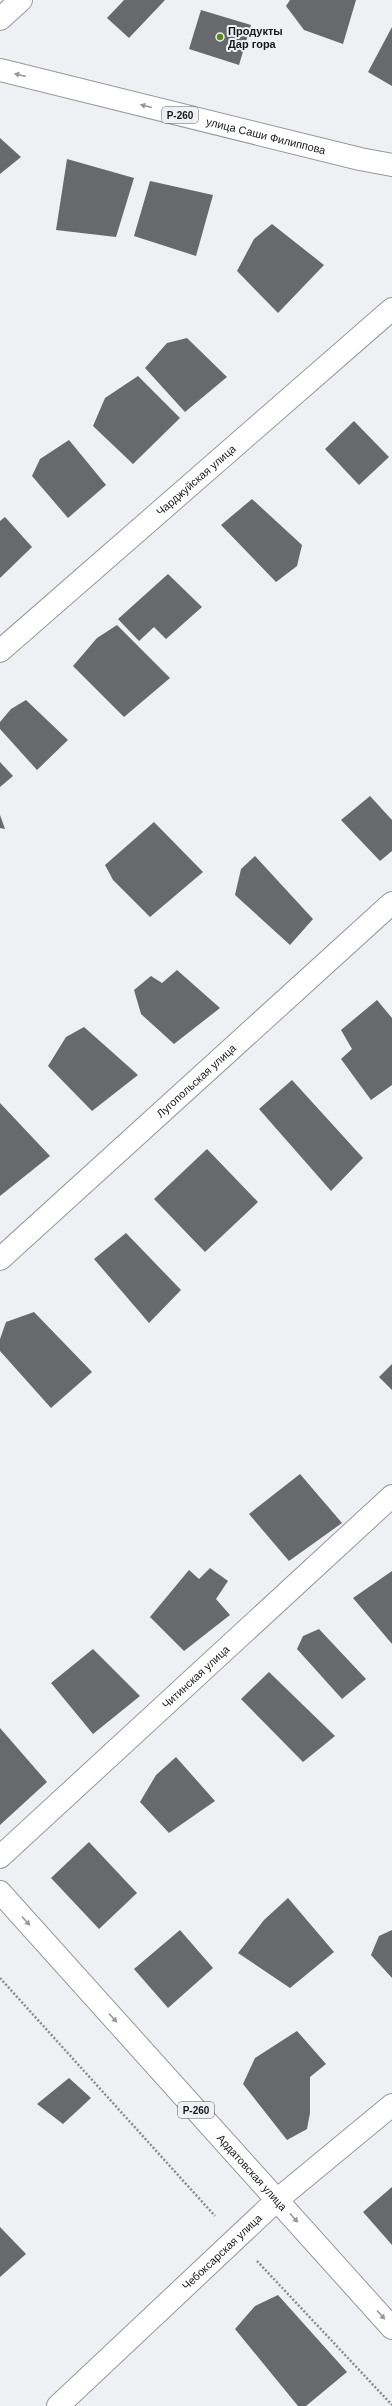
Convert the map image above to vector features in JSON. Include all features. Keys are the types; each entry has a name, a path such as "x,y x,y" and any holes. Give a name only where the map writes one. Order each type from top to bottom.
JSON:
{"main road":[{"path":"0,20 21,0"},
{"name":"улица Саши Филиппова","path":"0,70 360,159 392,165"},
{"name":"Чарджуйская улица","path":"0,651 392,309"},
{"name":"Лугопольская улица","path":"0,1259 392,903"},
{"name":"Читинская улица","path":"0,1857 392,1496"},
{"name":"Ардатовская улица","path":"0,1892 392,2328"},
{"name":"Чебоксарская улица","path":"58,2406 277,2200 392,2105"}],"path":[{"path":"0,1978 235,2238 392,2405"}],"building":[{"path":"124,0 165,0 129,38 107,18"},
{"path":"290,0 356,0 343,44 304,30 286,6"},
{"name":"Продукты Дар гора","path":"201,10 251,25 239,65 189,49"},
{"path":"392,27 392,86 368,72"},
{"path":"0,138 21,157 0,174"},
{"path":"67,159 134,178 116,237 56,230"},
{"path":"150,181 213,195 196,256 134,236"},
{"path":"272,224 324,265 278,313 237,271 254,239"},
{"path":"187,338 227,377 185,412 145,368 167,343"},
{"path":"138,376 180,418 133,464 93,426 105,398"},
{"path":"354,421 389,457 359,485 325,449"},
{"path":"69,440 106,485 68,518 32,476 40,459"},
{"path":"252,499 302,545 297,566 276,582 221,525"},
{"path":"5,517 32,547 0,578 0,521"},
{"path":"168,574 202,607 166,639 154,627 139,641 118,619"},
{"path":"117,625 170,678 124,717 73,666 97,638"},
{"path":"26,700 68,740 37,770 0,729 0,722 11,709"},
{"path":"0,762 13,776 0,787"},
{"path":"370,796 392,820 392,851 380,861 341,820"},
{"path":"0,815 5,829 0,828"},
{"path":"154,822 203,872 150,917 113,880 105,865"},
{"path":"255,856 313,919 290,945 235,895 241,869"},
{"path":"177,970 220,1008 174,1044 141,1014 134,990 151,976 162,983"},
{"path":"377,1000 392,1018 392,1085 371,1100 341,1059 352,1049 341,1030"},
{"path":"84,1027 138,1075 92,1111 48,1066 66,1037"},
{"path":"292,1080 363,1158 331,1191 259,1109"},
{"path":"0,1103 50,1156 0,1196"},
{"path":"207,1149 258,1202 205,1252 154,1199"},
{"path":"126,1233 181,1290 149,1323 94,1259"},
{"path":"34,1312 92,1372 51,1408 0,1351 0,1339 6,1322"},
{"path":"392,1364 392,1390 379,1377"},
{"path":"300,1474 342,1523 289,1561 249,1514"},
{"path":"210,1568 228,1581 216,1599 230,1615 184,1651 150,1617 189,1570 199,1579"},
{"path":"392,1571 392,1644 353,1598"},
{"path":"319,1629 366,1679 342,1699 297,1649 303,1636"},
{"path":"93,1649 140,1696 93,1734 51,1683"},
{"path":"269,1672 335,1736 303,1762 241,1699"},
{"path":"0,1728 47,1782 0,1825"},
{"path":"176,1757 215,1801 169,1833 140,1802 156,1775"},
{"path":"89,1842 137,1893 99,1929 51,1878"},
{"path":"288,1898 334,1952 290,1988 238,1953 264,1920"},
{"path":"180,1930 213,1968 168,2008 134,1969"},
{"path":"392,1930 392,1978 371,1955 379,1936"},
{"path":"297,2031 326,2064 310,2077 310,2113 307,2129 287,2140 243,2084 255,2058"},
{"path":"69,2078 91,2098 63,2124 37,2104"},
{"path":"392,2187 392,2245 363,2212"},
{"path":"0,2227 26,2254 0,2277"},
{"path":"278,2295 347,2372 306,2406 298,2406 235,2329 255,2306"}],"place":[{"name":"Продукты Дар гора","path":"220,37"}]}
